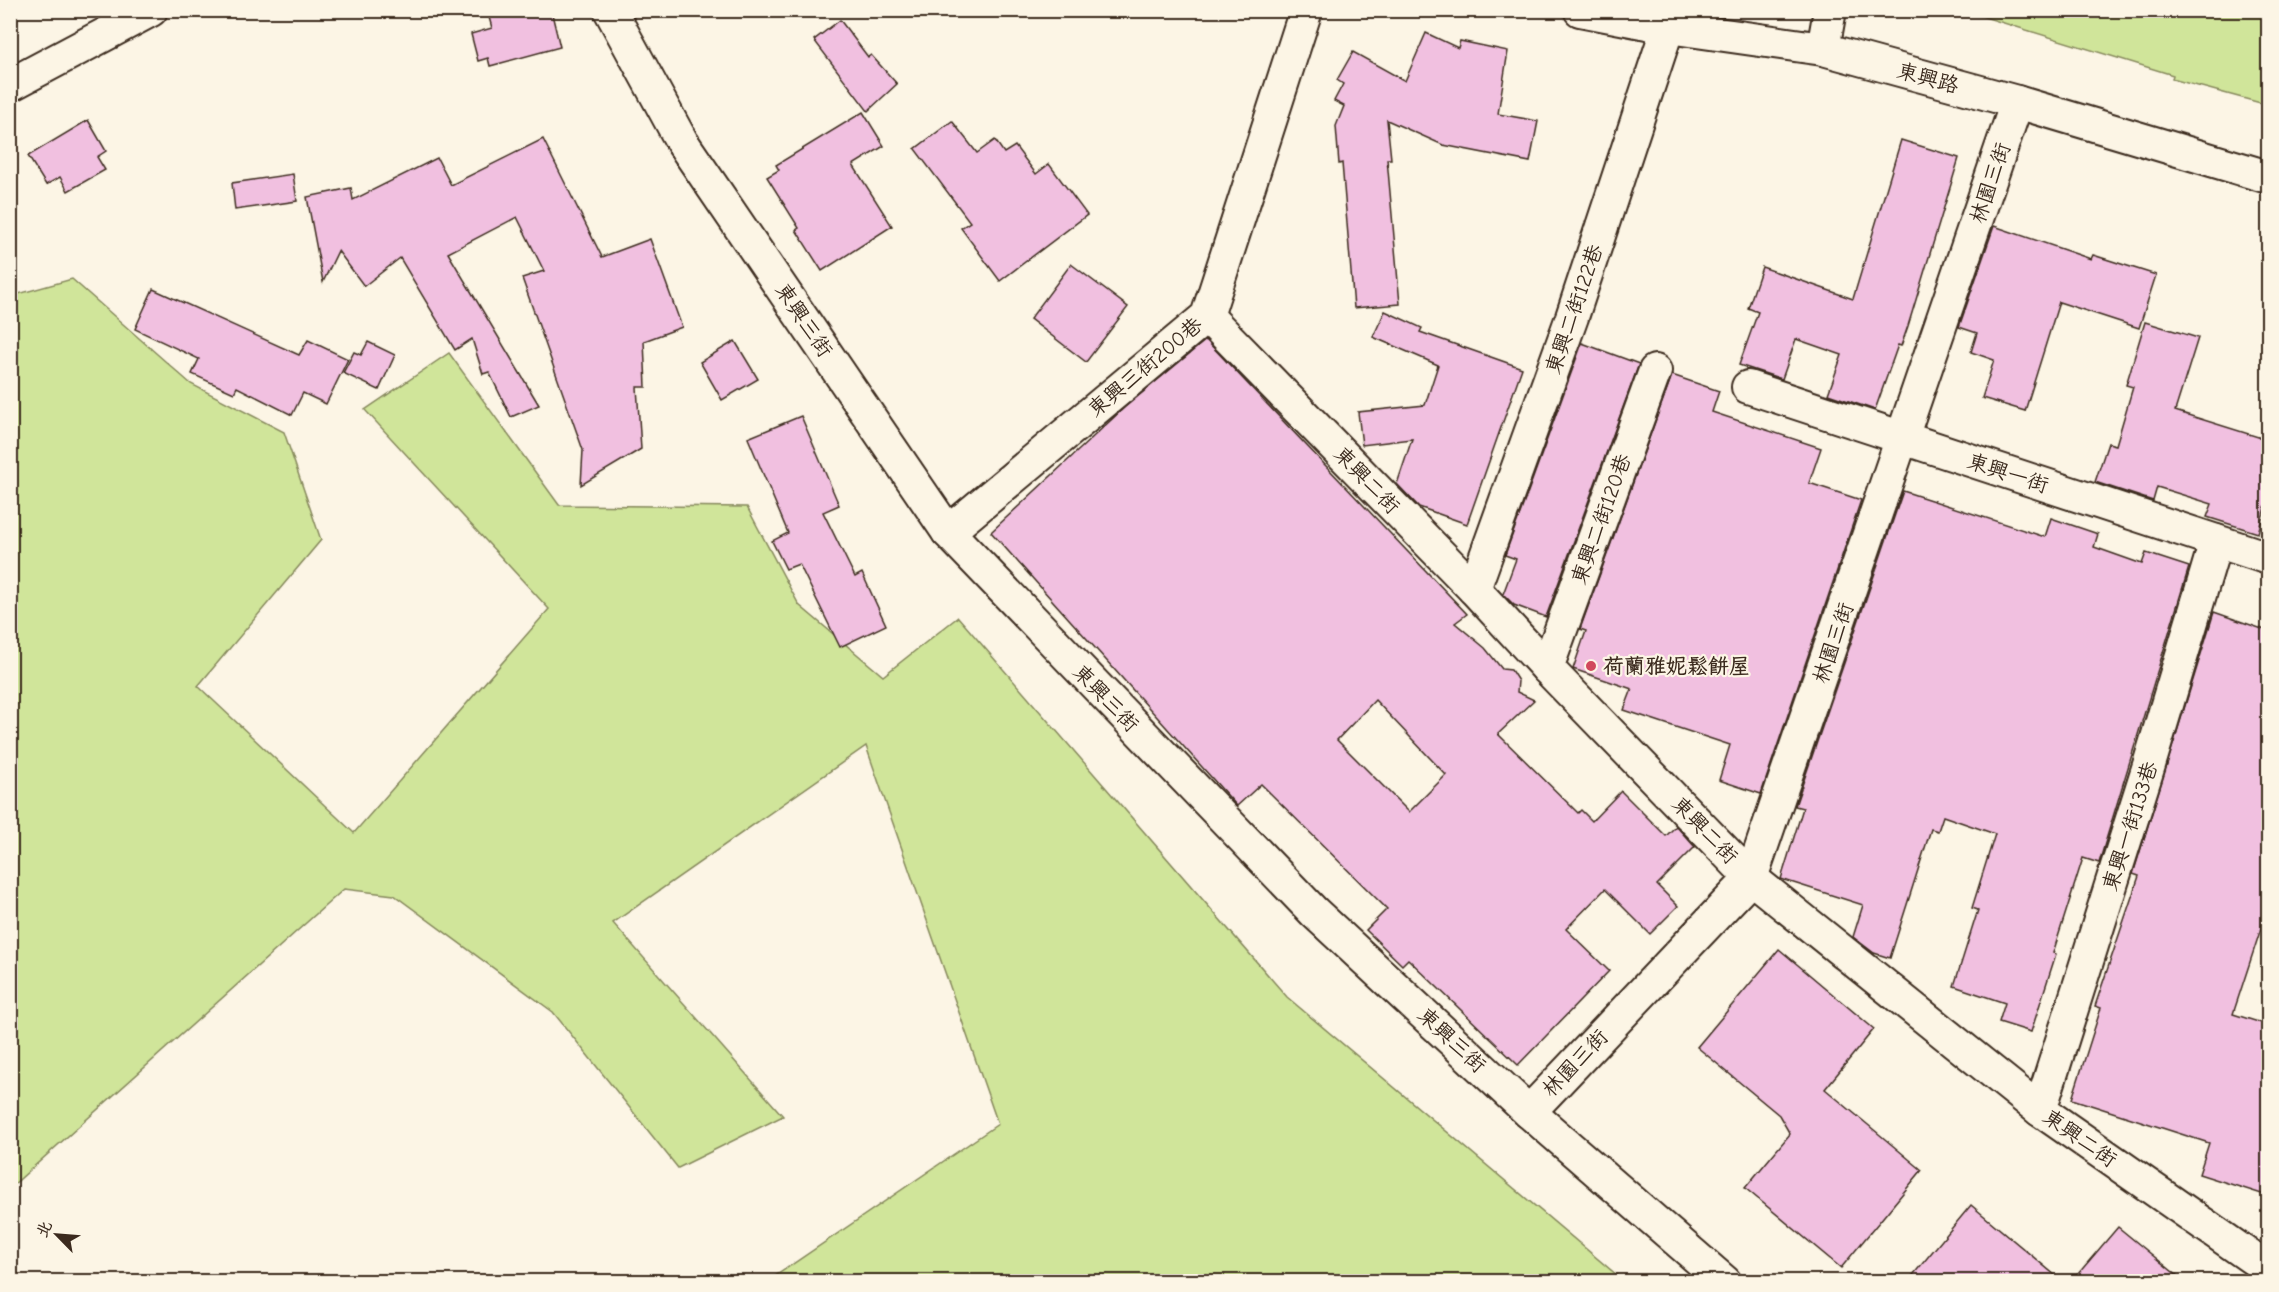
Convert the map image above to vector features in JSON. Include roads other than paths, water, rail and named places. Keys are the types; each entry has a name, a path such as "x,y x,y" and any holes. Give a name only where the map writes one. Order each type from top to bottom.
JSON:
{"street":[{"path":"10,86 151,10"},
{"name":"東興三街","path":"610,10 682,142 948,532 1314,912 1529,1112 1725,1281"},
{"name":"東興三街200巷","path":"948,532 1207,316 1305,10"},
{"name":"東興路","path":"1580,10 1668,27 1823,49 2017,102 2268,177"},
{"path":"1823,49 1830,10"},
{"name":"東興二街122巷","path":"1474,589 1572,317 1668,27"},
{"name":"林園三街","path":"1529,1112 1752,878 2017,102"},
{"name":"東興二街","path":"1207,316 1752,878 2040,1110 2268,1269"},
{"name":"東興二街120巷","path":"1547,668 1655,370"},
{"name":"東興一街","path":"1748,387 2268,558"},
{"name":"東興一街133巷","path":"2040,1110 2149,765 2216,541"}],"place":[{"name":"荷蘭雅妮鬆餅屋","path":"1591,666"}]}
